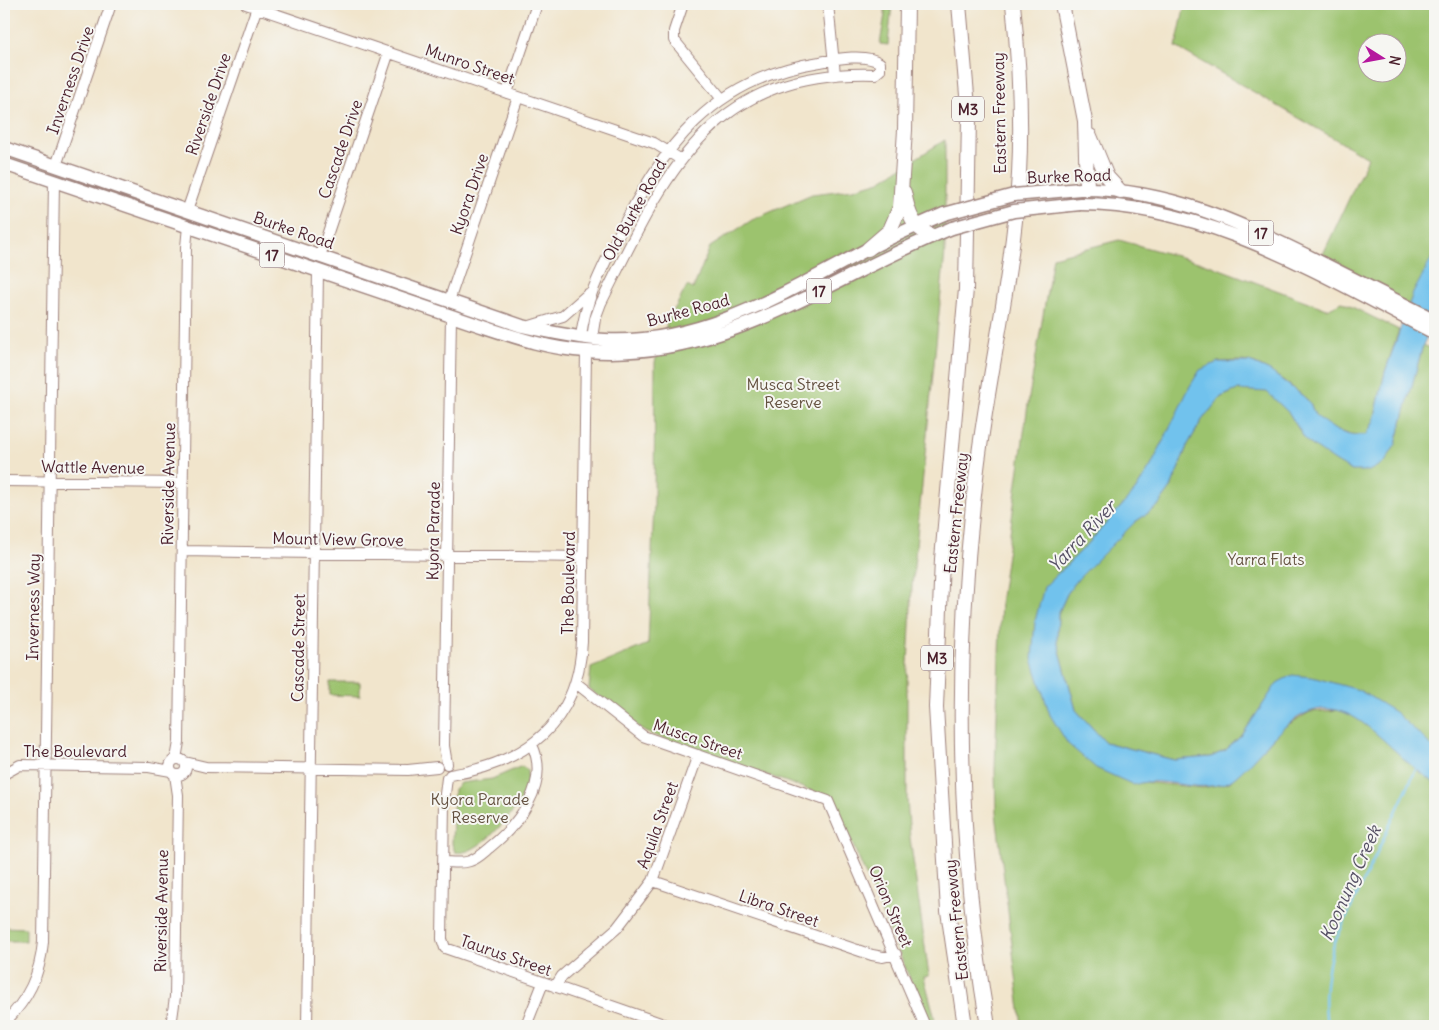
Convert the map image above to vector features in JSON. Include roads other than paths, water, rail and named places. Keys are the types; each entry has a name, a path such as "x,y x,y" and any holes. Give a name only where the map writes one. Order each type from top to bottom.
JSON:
{"highway":[{"path":"868,249 890,230 898,212 903,184 907,4"},
{"name":"Eastern Freeway","path":"959,4 969,118 966,289 943,550 936,707 948,911 965,1026"},
{"name":"Eastern Freeway","path":"988,1026 972,930 965,844 960,691 967,557 975,483 1009,264 1019,175 1020,99 1013,4"},
{"path":"1062,4 1085,121 1107,177 1120,191"},
{"path":"1084,189 1085,121"},
{"path":"903,184 907,206 916,226 922,232 932,236"}],"main road":[{"name":"Burke Road","path":"4,148 527,327 587,338 637,339 699,327 762,304 868,249 916,226 961,208 999,198 1041,191 1084,189 1120,191 1178,202 1240,223 1337,277"},
{"name":"Burke Road","path":"4,164 451,316 537,343 586,351 652,351 702,340 776,312 932,236 1004,213 1036,208 1083,204 1130,209 1180,218 1247,240 1337,277"},
{"path":"111,200 116,185"},
{"path":"1083,204 1084,189"},
{"path":"1178,202 1180,218"},
{"name":"17","path":"1337,277 1435,320"},
{"name":"17","path":"1337,277 1435,333"},
{"path":"384,294 389,280"},
{"path":"586,351 587,338"}],"street":[{"name":"Inverness Drive","path":"56,166 111,4"},
{"name":"Munro Street","path":"246,4 654,143 680,159"},
{"path":"507,93 537,4"},
{"path":"683,4 674,31 674,40 722,99"},
{"path":"828,4 835,74"},
{"name":"Riverside Drive","path":"188,211 257,7"},
{"name":"Cascade Drive","path":"320,256 389,52"},
{"name":"Old Burke Road","path":"833,60 874,60 880,63 881,67 875,74 835,74 781,86 740,105 710,128 680,159 661,188 601,303 587,338 583,319 591,291 643,189 668,151 698,118 722,99 767,76 805,64 833,60"},
{"name":"Kyora Drive","path":"449,301 518,96"},
{"name":"Inverness Way","path":"4,1023 29,992 42,955 54,181"},
{"name":"Riverside Avenue","path":"171,1026 175,997 186,248 188,226"},
{"name":"Cascade Street","path":"307,1026 318,271"},
{"name":"Old Burke Road","path":"527,327 541,325 564,316 591,291"},
{"name":"Kyora Parade","path":"444,771 451,316"},
{"name":"The Boulevard","path":"4,774 20,765 444,771 484,768 513,757 532,746 559,717 576,683 581,657 586,351"},
{"name":"Wattle Avenue","path":"4,481 183,483"},
{"name":"Mount View Grove","path":"182,552 583,557"},
{"name":"Musca Street","path":"576,683 637,733 825,799"},
{"path":"443,862 466,862 477,858 502,837 521,815 528,804 536,783 537,761 532,746"},
{"name":"Aquila Street","path":"555,987 562,976 617,928 653,881 698,755"},
{"name":"Taurus Street","path":"444,771 444,946 452,952 668,1026"},
{"name":"Orion Street","path":"825,799 834,809 925,1026"},
{"name":"Libra Street","path":"653,881 872,955 883,957 896,954"},
{"path":"526,1026 541,982"}],"water":[{"path":"1435,252 1435,318 1423,345 1396,444 1385,462 1369,471 1352,471 1335,461 1306,441 1289,413 1267,392 1237,390 1221,397 1202,420 1187,446 1171,488 1157,507 1135,522 1078,579 1067,594 1058,614 1057,640 1076,710 1105,742 1174,760 1211,757 1226,750 1243,734 1277,683 1292,675 1312,677 1359,690 1395,712 1435,749 1435,783 1357,719 1342,712 1327,709 1311,711 1293,720 1245,768 1228,782 1203,786 1156,782 1134,785 1096,768 1068,744 1050,715 1032,659 1035,621 1044,587 1086,546 1135,491 1151,466 1190,386 1200,370 1218,362 1250,362 1270,371 1303,396 1310,403 1315,415 1337,431 1350,435 1366,435 1374,421 1385,372 1413,293"}],"waterway":[{"name":"Koonung Creek","path":"1327,1026 1326,985 1334,944 1417,767"}],"park label":[{"name":"Musca Street Reserve","path":"793,393"},
{"name":"Yarra Flats","path":"1266,559"},
{"name":"Kyora Parade Reserve","path":"480,808"}],"water label":[{"name":"Yarra River","path":"1082,536"}]}
